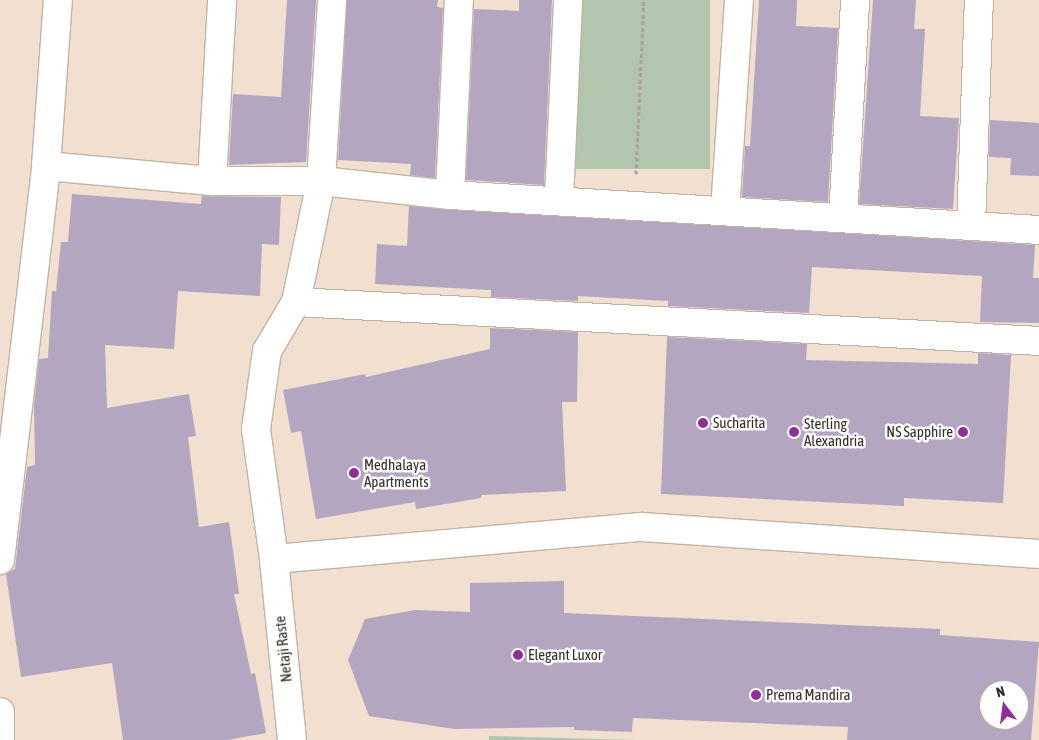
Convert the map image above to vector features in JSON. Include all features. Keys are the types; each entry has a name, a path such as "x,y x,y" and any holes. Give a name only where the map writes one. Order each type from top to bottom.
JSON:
{"street":[{"path":"0,560 46,166 58,0"},
{"path":"212,181 222,0"},
{"name":"Netaji Raste","path":"292,740 274,559 256,429 267,351 296,302 321,181 332,0"},
{"path":"450,195 459,0"},
{"path":"559,200 568,0"},
{"path":"725,211 739,0"},
{"path":"843,217 855,0"},
{"path":"971,226 979,0"},
{"path":"46,166 212,181 321,181 450,195 1039,230"},
{"path":"296,302 1039,341"},
{"path":"274,559 642,527 1039,554"},
{"path":"0,712 0,740"}],"path":[{"path":"635,206 644,0"}],"green space":[{"path":"576,0 710,0 710,169 576,169"},
{"path":"489,736 635,740 489,740"}],"building":[{"path":"287,0 316,0 306,162 229,165 233,94 281,97"},
{"path":"347,0 438,0 437,7 443,8 435,178 410,175 411,164 338,160"},
{"path":"519,0 552,0 544,185 466,180 474,9 519,11"},
{"path":"759,0 797,0 796,26 838,28 828,202 742,197 745,146 750,146"},
{"path":"873,0 916,0 914,29 925,29 920,116 959,118 953,209 859,204"},
{"path":"990,120 1039,123 1039,176 1010,175 1011,158 989,157"},
{"path":"72,194 201,204 202,196 281,197 279,245 262,244 260,296 178,291 174,349 105,345 107,408 189,394 196,436 188,437 199,527 229,522 239,594 234,594 251,674 255,673 266,733 227,740 123,740 112,663 21,677 6,574 15,569 27,467 35,465 34,406 39,359 48,358 52,291 56,291 61,242 68,242"},
{"path":"409,206 1035,245 1033,278 1039,278 1039,323 980,322 982,276 812,267 809,313 668,306 668,301 578,296 578,301 491,297 491,290 375,284 377,244 407,246"},
{"path":"490,328 578,332 577,402 562,402 566,491 481,495 481,498 416,509 415,502 316,519 301,431 291,433 283,390 365,374 366,377 490,349"},
{"path":"667,337 807,344 806,360 978,364 978,353 1011,355 1003,503 904,498 904,506 661,494"},
{"path":"564,581 564,613 940,629 940,635 1039,642 1031,740 847,740 848,727 633,718 632,732 574,730 574,727 454,729 369,716 348,660 365,619 415,610 470,612 470,583"}],"place":[{"name":"Sucharita","path":"703,423"},
{"name":"Sterling Alexandria","path":"794,432"},
{"name":"NS Sapphire","path":"963,432"},
{"name":"Medhalaya Apartments","path":"354,473"},
{"name":"Elegant Luxor","path":"518,655"},
{"name":"Prema Mandira","path":"756,695"}]}
